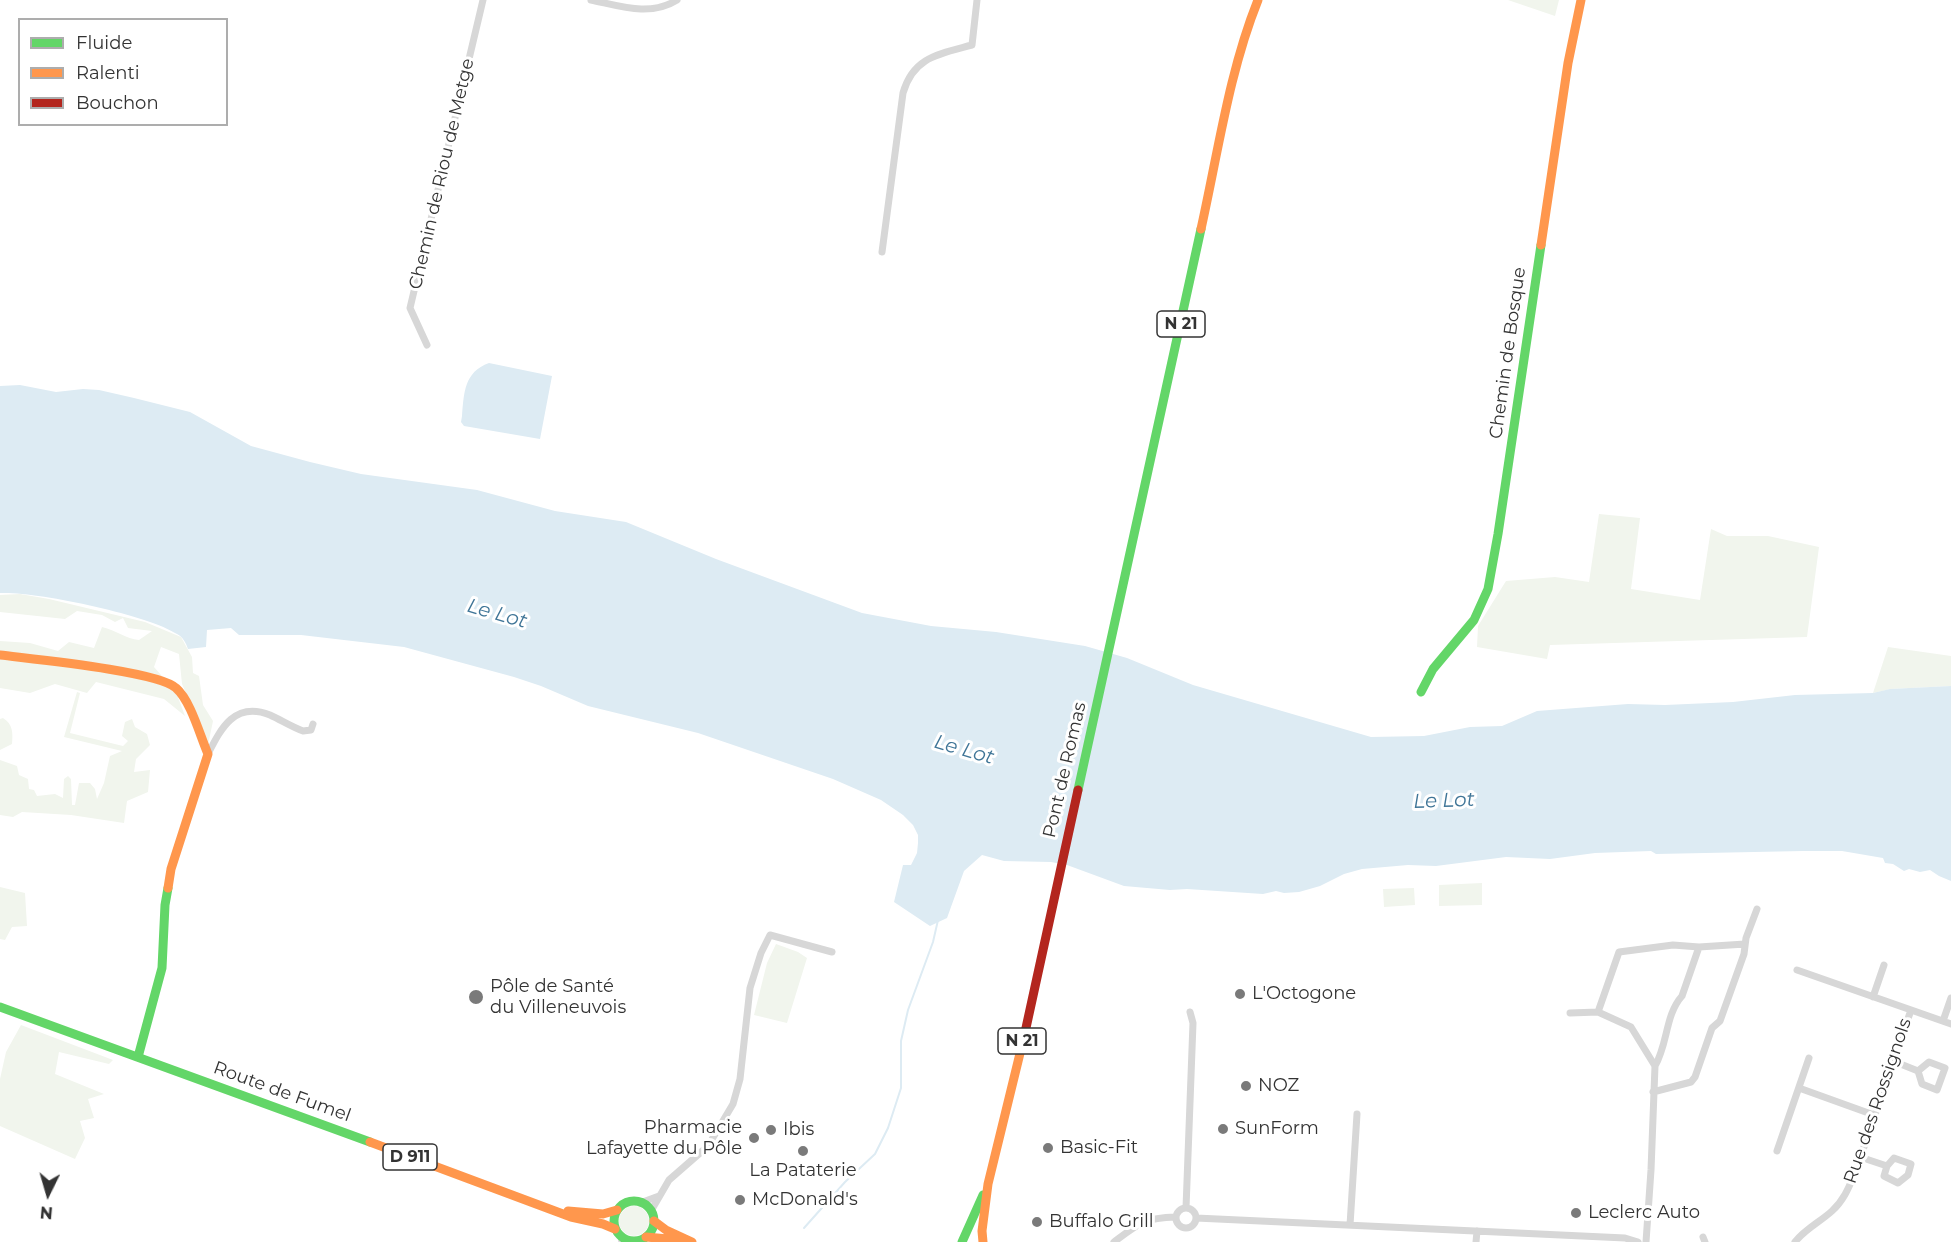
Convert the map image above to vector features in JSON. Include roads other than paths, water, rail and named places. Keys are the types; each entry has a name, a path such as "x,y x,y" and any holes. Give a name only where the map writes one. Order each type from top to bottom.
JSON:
{"main road":[{"name":"Pont de Romas","path":"988,1184 1018,1059 1236,69 1257,0"},
{"name":"Chemin de Bosque","path":"1421,692 1433,669 1474,620 1488,589 1564,85 1581,0"},
{"path":"0,655 91,667 169,683 177,688 186,701 208,754 171,869 165,905 162,968 138,1057"},
{"name":"Route de Fumel","path":"0,1007 571,1217 603,1224 620,1236"},
{"name":"N 21","path":"962,1242 988,1184"},
{"name":"N 21","path":"983,1242 982,1231 988,1184"},
{"path":"626,1203 640,1203 666,1230 691,1242 628,1240 620,1236 614,1223 617,1210 626,1203"},
{"name":"Route de Fumel","path":"553,1210 603,1214 617,1210"},
{"path":"640,1240 652,1230 652,1216"}],"street":[{"name":"Chemin de Riou de Metge","path":"427,345 410,308 483,0"},
{"path":"591,0 634,9 651,10 666,7 677,0"},
{"path":"882,252 903,93 908,77 919,65 935,57 972,45 977,0"},
{"path":"208,754 226,722 243,713 262,712 303,731 310,730 313,724"},
{"path":"1653,1092 1691,1082 1695,1077 1712,1028 1720,1021 1757,909"},
{"path":"652,1216 659,1196 669,1180 708,1146 733,1104 741,1069 750,988 761,953 770,935 831,952"},
{"path":"1598,1012 1619,952 1674,945 1699,947 1745,944"},
{"path":"1646,1242 1655,1066 1666,1040 1666,1032 1676,1003 1682,996 1699,947"},
{"path":"1873,997 1884,965"},
{"path":"1797,970 1951,1024"},
{"path":"1943,1021 1951,998"},
{"name":"Rue des Rossignols","path":"1795,1242 1802,1233 1832,1212 1844,1197 1911,1010"},
{"path":"1186,1208 1193,1023 1190,1012"},
{"path":"1570,1013 1598,1012 1631,1026 1655,1066"},
{"path":"1777,1151 1809,1058"},
{"path":"1893,1061 1918,1071"},
{"path":"1799,1088 1874,1115"},
{"path":"1350,1225 1357,1113"},
{"path":"1860,1157 1887,1166"},
{"path":"640,1203 659,1196"},
{"path":"1176,1217 1186,1208"},
{"path":"1186,1208 1194,1212 1196,1218"},
{"path":"1176,1217 1178,1223 1185,1228 1191,1226 1196,1218"},
{"path":"1114,1242 1139,1222 1154,1218 1176,1217"},
{"path":"1196,1218 1625,1238 1638,1242"},
{"path":"1476,1242 1477,1231"}],"water":[{"path":"489,363 552,376 540,439 464,426 461,422 467,384 475,372"},
{"name":"Le Lot","path":"20,385 56,392 99,390 190,412 251,446 310,462 361,474 477,490 555,511 626,522 716,559 862,613 931,626 996,632 1085,646 1127,658 1193,685 1371,737 1424,736 1470,727 1502,726 1537,711 1628,704 1733,702 1795,695 1873,693 1890,689 1951,686 1951,881 1930,870 1920,872 1909,869 1904,871 1893,864 1885,863 1883,858 1842,851 1656,854 1651,851 1595,853 1550,859 1506,857 1436,866 1408,865 1362,869 1299,892 1276,891 1263,894 1124,886 1067,865 1051,862 1004,861 982,855 964,871 947,918 930,926 894,902 903,865 911,865 917,853 918,835 913,825 881,800 833,779 698,733 588,706 514,677 404,647 301,635 239,635 231,628 207,630 206,647 188,649 179,635 142,619 64,600 17,593 0,593 0,386"}],"waterway":[{"path":"804,1228 845,1182 875,1154 888,1128 901,1088 901,1041 908,1010 933,942 938,920"}],"place":[{"name":"L'Octogone","path":"1240,994"},
{"name":"Pôle de Santé du Villeneuvois","path":"476,997"},
{"name":"NOZ","path":"1246,1086"},
{"name":"SunForm","path":"1223,1129"},
{"name":"Ibis","path":"771,1130"},
{"name":"Pharmacie Lafayette du Pôle","path":"754,1138"},
{"name":"Basic-Fit","path":"1048,1148"},
{"name":"La Pataterie","path":"803,1151"},
{"name":"McDonald's","path":"740,1200"},
{"name":"Leclerc Auto","path":"1576,1213"},
{"name":"Buffalo Grill","path":"1037,1222"}]}
